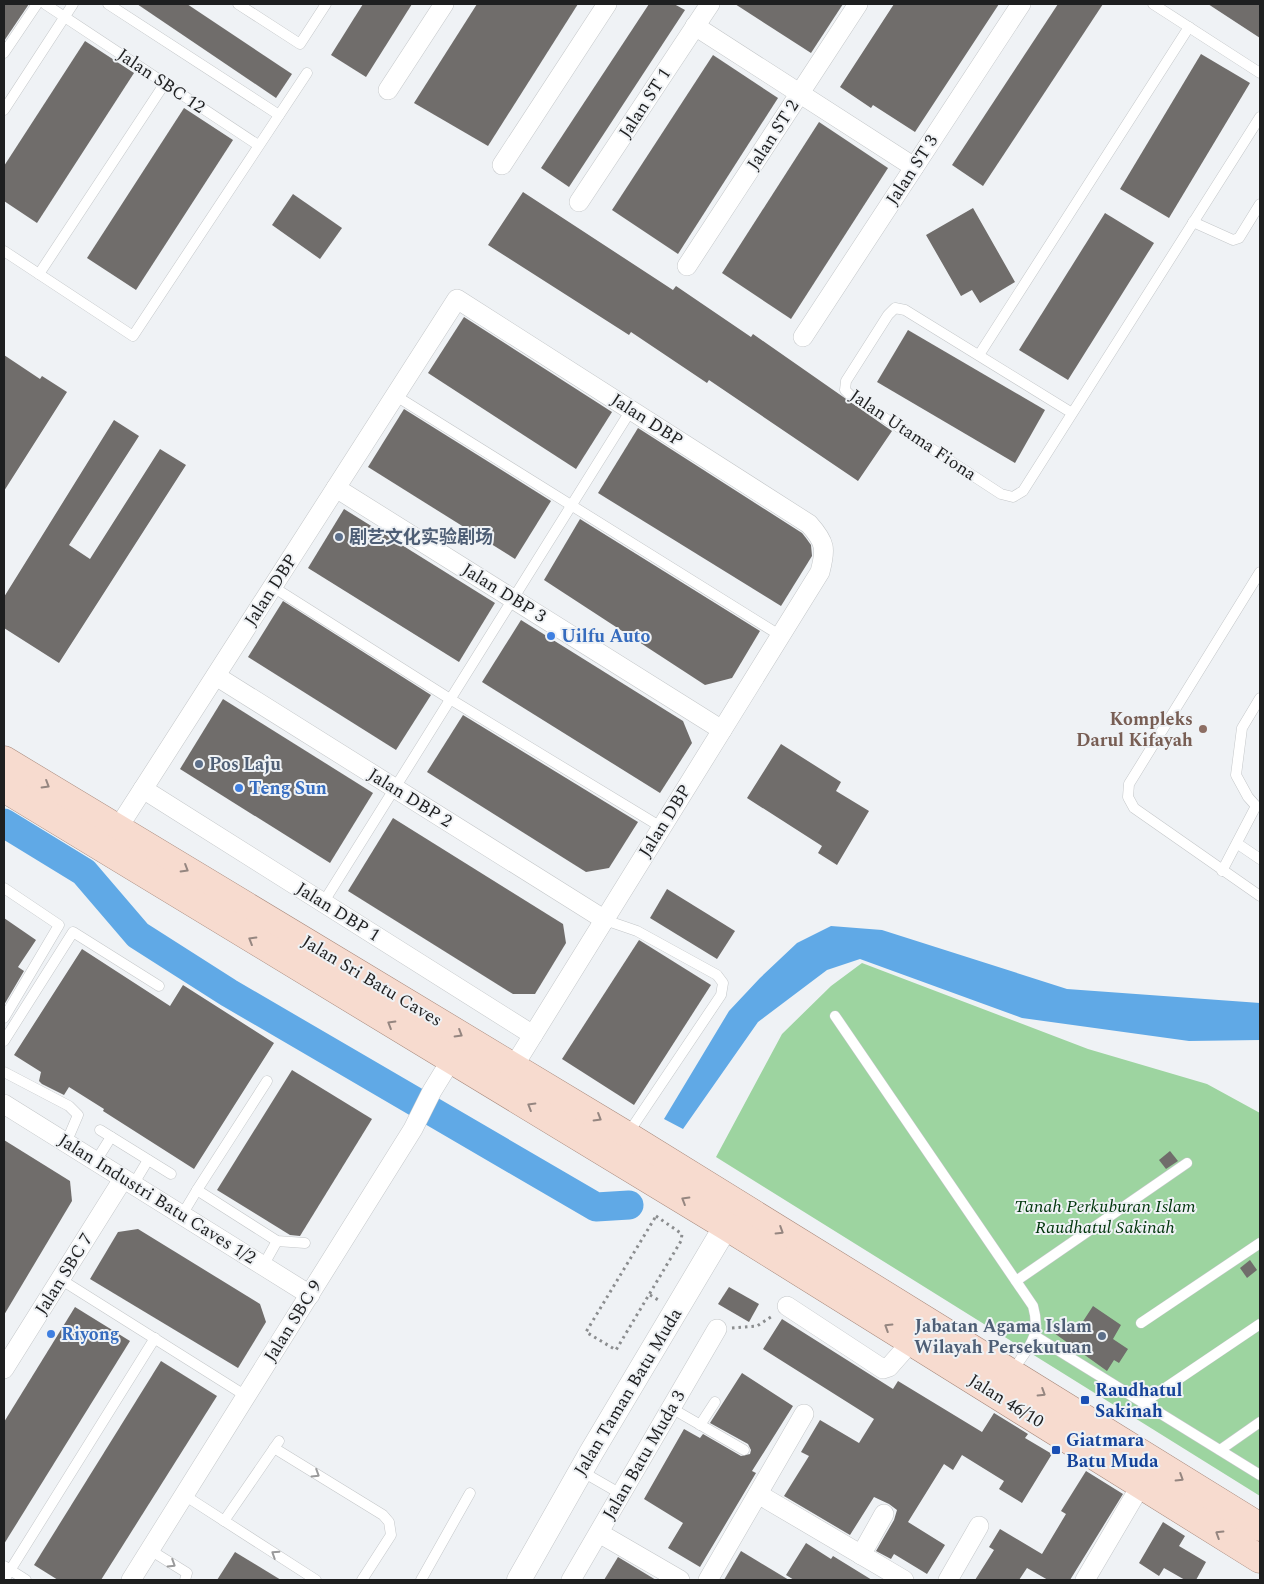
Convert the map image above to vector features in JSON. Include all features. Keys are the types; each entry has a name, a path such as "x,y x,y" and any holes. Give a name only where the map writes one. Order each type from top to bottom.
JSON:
{"main road":[{"name":"Jalan Sri Batu Caves","path":"4,760 118,828 507,1077 732,1216"},
{"name":"Jalan Sri Batu Caves","path":"4,788 451,1060 507,1077 626,1135 732,1216"},
{"name":"Jalan 46/10","path":"732,1216 911,1342 1260,1559"},
{"name":"Jalan 46/10","path":"732,1216 1011,1374 1260,1527"}],"street":[{"path":"388,90 444,4"},
{"path":"502,165 607,4"},
{"name":"Jalan ST 1","path":"579,202 710,4"},
{"name":"Jalan ST 2","path":"687,266 858,4"},
{"name":"Jalan ST 3","path":"803,337 1021,4"},
{"path":"695,26 914,167"},
{"name":"Jalan DBP","path":"118,828 457,299 810,524 821,537 825,551 820,572 507,1077"},
{"name":"Jalan DBP 3","path":"336,488 722,730"},
{"name":"Jalan DBP 2","path":"216,676 605,920"},
{"name":"Jalan DBP 1","path":"143,789 533,1035"},
{"name":"Jalan SBC 9","path":"131,1580 413,1129 432,1091 451,1060"},
{"name":"Jalan Industri Batu Caves 1/2","path":"4,1104 310,1295"},
{"name":"Jalan SBC 7","path":"4,1369 60,1279 128,1182"},
{"name":"Jalan Taman Batu Muda","path":"519,1580 581,1471 732,1216"},
{"path":"787,1306 883,1369 890,1367 911,1342"},
{"name":"Jalan Batu Muda 3","path":"571,1580 717,1329"},
{"path":"708,1580 804,1414"},
{"path":"1085,1580 1141,1485"},
{"path":"758,1494 904,1580"},
{"path":"861,1555 884,1514"},
{"path":"948,1580 979,1526"},
{"path":"599,1533 680,1580"}],"lane":[{"path":"4,53 37,4"},
{"name":"Jalan SBC 12","path":"45,4 258,145"},
{"path":"4,110 73,4"},
{"path":"108,4 279,115"},
{"path":"238,4 300,44 326,4"},
{"path":"1153,4 1260,72"},
{"path":"1189,26 980,355 1072,413 1260,117"},
{"path":"4,251 133,336 307,72"},
{"path":"39,274 165,83"},
{"path":"1193,222 1234,240 1239,238 1260,204"},
{"name":"Jalan Utama Fiona","path":"980,355 905,310 895,308 888,315 846,381 845,390 850,396 1001,494 1013,497 1023,491 1072,413"},
{"path":"396,396 781,636"},
{"path":"323,903 630,410"},
{"path":"1260,572 1129,784 1128,797 1134,808 1260,896"},
{"path":"273,587 450,700 661,827"},
{"path":"1222,871 1258,807 1248,797 1236,775 1242,728 1260,698"},
{"path":"1238,844 1260,859"},
{"path":"4,888 59,925 4,1018"},
{"path":"605,920 637,931 717,975 723,983 721,995 626,1135"},
{"path":"4,1041 73,932 159,986"},
{"path":"835,1016 1033,1306 1038,1322 1035,1336 1011,1374"},
{"path":"4,1072 69,1106 78,1114 66,1142"},
{"path":"182,1215 267,1081"},
{"path":"100,1130 171,1174"},
{"path":"96,1161 111,1137"},
{"path":"128,1182 148,1160"},
{"path":"1016,1281 1188,1163"},
{"path":"197,1190 277,1242 305,1243"},
{"path":"263,1266 277,1242"},
{"path":"1141,1324 1260,1244"},
{"path":"60,1279 246,1396"},
{"path":"1143,1403 1260,1324"},
{"path":"1035,1336 1260,1475"},
{"path":"4,1580 7,1568 155,1338"},
{"path":"700,1425 715,1402"},
{"path":"671,1408 744,1450"},
{"path":"1220,1450 1260,1422"},
{"path":"224,1521 276,1444 383,1516 389,1522 391,1535 362,1580"},
{"path":"581,1471 622,1494"},
{"path":"422,1580 470,1493"},
{"path":"184,1495 316,1580"},
{"path":"150,1550 187,1573 185,1580"},
{"path":"7,1568 26,1580"}],"path":[{"path":"656,1216 682,1234 681,1241 616,1350 586,1332 656,1216"},
{"path":"717,1329 757,1326 787,1306"}],"green space":[{"name":"Tanah Perkuburan Islam Raudhatul Sakinah","path":"862,963 1088,1049 1207,1084 1260,1113 1260,1496 716,1157 782,1034 831,986"}],"water":[{"path":"831,926 882,930 1067,989 1260,1003 1260,1040 1189,1041 1022,1018 860,959 827,970 758,1022 683,1129 664,1119 729,1011 797,943"}],"building":[{"path":"4,4 29,4 4,41"},
{"path":"137,4 187,4 292,74 276,98"},
{"path":"363,4 412,4 366,77 331,55"},
{"path":"477,4 578,4 488,146 414,103"},
{"path":"649,4 674,4 685,10 569,187 541,168"},
{"path":"735,4 843,4 811,53"},
{"path":"894,4 999,4 915,132 873,105 871,108 840,87"},
{"path":"1058,4 1103,4 983,186 952,165"},
{"path":"1208,4 1260,4 1260,38"},
{"path":"85,41 134,73 37,223 4,201 4,166"},
{"path":"1201,54 1250,83 1169,218 1120,189"},
{"path":"713,55 778,98 678,254 612,210"},
{"path":"184,108 233,140 136,290 87,258"},
{"path":"819,122 888,168 791,319 722,273"},
{"path":"523,192 673,290 676,286 751,337 753,334 892,431 858,481 709,380 707,383 631,332 629,335 488,245"},
{"path":"293,194 342,228 320,259 272,225"},
{"path":"973,208 1015,282 980,303 972,290 961,296 926,235"},
{"path":"1105,213 1154,243 1068,380 1019,350"},
{"path":"464,317 612,412 576,469 428,373"},
{"path":"908,330 1045,410 1015,463 877,382"},
{"path":"4,355 40,379 42,376 67,392 4,491"},
{"path":"404,409 551,501 515,559 368,467"},
{"path":"114,420 139,436 69,545 90,559 160,449 186,465 59,663 4,628 4,597"},
{"path":"638,428 802,533 811,545 812,556 781,606 598,493"},
{"path":"344,509 495,603 459,662 308,568"},
{"path":"580,519 760,631 732,678 705,685 544,580"},
{"path":"283,601 431,695 396,750 248,657"},
{"path":"521,620 683,721 692,743 660,793 482,682"},
{"path":"223,699 373,793 330,863 180,769"},
{"path":"463,715 638,822 609,868 586,872 427,772"},
{"path":"781,744 841,782 836,791 869,811 837,865 818,853 822,846 747,798"},
{"path":"393,818 563,924 566,943 535,994 513,994 348,891"},
{"path":"667,889 735,931 717,959 650,918"},
{"path":"4,918 36,940 18,967 24,971 4,1005"},
{"path":"639,940 711,985 634,1105 562,1059"},
{"path":"82,949 170,1006 183,985 274,1043 194,1169 69,1087 64,1095 42,1084 39,1081 41,1072 14,1055"},
{"path":"292,1070 372,1119 300,1236 290,1235 217,1190"},
{"path":"4,1140 70,1181 72,1201 4,1315"},
{"path":"1170,1151 1178,1161 1166,1169 1159,1160"},
{"path":"138,1229 260,1304 266,1322 238,1368 90,1279 118,1232"},
{"path":"1250,1260 1257,1270 1247,1278 1240,1268"},
{"path":"729,1287 759,1304 749,1322 718,1304"},
{"name":"Jabatan Agama Islam Wilayah Persekutuan","path":"1093,1306 1121,1325 1113,1339 1128,1349 1119,1363 1114,1360 1107,1371 1054,1333 1061,1322 1076,1332"},
{"path":"75,1307 130,1341 4,1544 4,1422"},
{"path":"782,1319 893,1389 898,1381 982,1432 994,1413 1028,1434 1025,1438 1052,1454 1022,1503 999,1489 1004,1481 962,1455 953,1470 944,1464 908,1522 945,1545 927,1574 894,1554 891,1559 876,1551 894,1520 897,1510 889,1504 874,1497 850,1535 784,1496 809,1456 801,1452 820,1420 859,1443 874,1419 763,1349"},
{"path":"161,1361 217,1396 101,1580 58,1580 34,1565"},
{"path":"742,1373 793,1406 752,1471 756,1473 700,1567 668,1548 683,1523 644,1499 684,1429 700,1438 703,1434 741,1456 750,1454 751,1450 748,1444 710,1423"},
{"path":"1086,1471 1123,1494 1070,1580 1048,1580 1027,1568 1019,1580 975,1580 994,1550 989,1547 1000,1529 1042,1554 1066,1514 1061,1511"},
{"path":"1163,1522 1185,1536 1179,1546 1206,1562 1196,1580 1185,1580 1164,1568 1159,1576 1139,1563"},
{"path":"806,1543 831,1559 833,1556 872,1580 794,1580 786,1575"},
{"path":"741,1551 789,1580 724,1580"},
{"path":"235,1552 281,1580 217,1580"},
{"path":"618,1557 656,1580 604,1580"}],"waterway":[{"path":"4,823 84,872 138,935 229,993 596,1207 629,1205"}],"place":[{"name":"剧艺文化实验剧场","path":"339,537"},
{"name":"Uilfu Auto","path":"551,636"},
{"name":"Kompleks Darul Kifayah","path":"1203,729"},
{"name":"Pos Laju","path":"199,764"},
{"name":"Teng Sun","path":"239,788"},
{"name":"Riyong","path":"51,1334"},
{"name":"Jabatan Agama Islam Wilayah Persekutuan","path":"1102,1336"},
{"name":"Raudhatul Sakinah","path":"1085,1400"},
{"name":"Giatmara Batu Muda","path":"1056,1450"}]}
